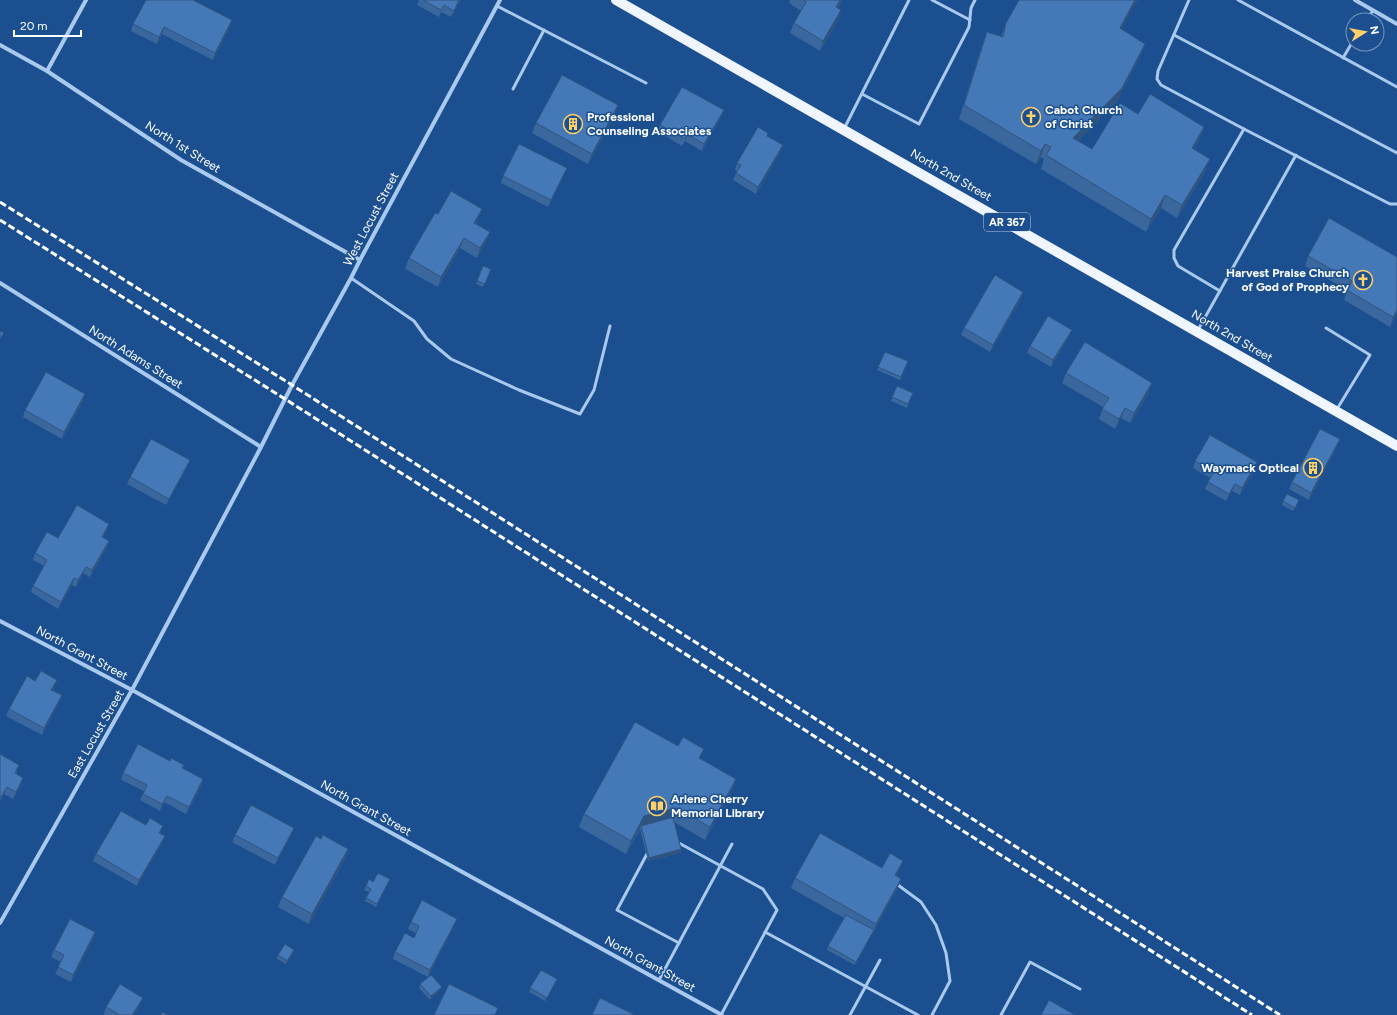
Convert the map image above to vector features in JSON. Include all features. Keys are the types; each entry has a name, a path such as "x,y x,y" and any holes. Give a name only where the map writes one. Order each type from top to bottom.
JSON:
{"main road":[{"name":"North 2nd Street","path":"616,0 1397,446"}],"street":[{"path":"47,71 86,0"},
{"name":"West Locust Street","path":"261,447 292,385 500,0"},
{"path":"1355,0 1397,24"},
{"name":"North 1st Street","path":"1,47 47,71 181,160 360,260"},
{"name":"North Adams Street","path":"0,284 261,447"},
{"name":"East Locust Street","path":"0,923 132,690 261,447"},
{"name":"North Grant Street","path":"0,621 132,690 721,1015"}],"lane":[{"path":"844,129 909,0"},
{"path":"932,0 970,20"},
{"path":"862,94 919,124 969,27 971,8 975,0"},
{"path":"1189,0 1158,71 1157,79 1161,85 1390,204 1397,204"},
{"path":"1238,0 1397,87"},
{"path":"497,6 646,83"},
{"path":"513,89 544,30"},
{"path":"1174,35 1397,154"},
{"path":"1343,58 1347,52"},
{"path":"1220,291 1178,266 1174,258 1174,250 1244,129"},
{"path":"1198,332 1296,155"},
{"path":"351,278 414,321 427,339 451,359 519,390 580,414 594,390 610,326"},
{"path":"1326,328 1370,355 1336,411"},
{"path":"676,841 763,889 777,910 721,1015"},
{"path":"659,980 732,844"},
{"path":"649,850 617,910 679,944"},
{"path":"898,885 921,902 936,925 946,953 950,981 932,1015"},
{"path":"765,932 918,1015"},
{"path":"850,1015 880,960"},
{"path":"1001,1015 1030,962 1080,989"}],"building":[{"path":"146,0 193,0 232,20 215,53 164,27 159,37 133,24"},
{"path":"423,0 459,0 454,11 444,5 441,10"},
{"path":"804,0 840,0 836,7 841,10 823,41 794,23 806,2"},
{"name":"Cabot Church of Christ","path":"1019,0 1135,0 1120,28 1145,44 1122,88 1073,138 1092,149 1120,103 1138,114 1150,94 1204,127 1192,148 1210,159 1182,205 1165,195 1151,219 1046,155 1051,147 1045,144 1041,151 964,105 987,32 1003,37 1006,23"},
{"name":"Professional Counseling Associates","path":"562,75 618,105 592,154 536,123"},
{"path":"682,87 724,110 704,144 687,134 685,139 660,125"},
{"path":"758,127 768,133 767,136 783,145 758,187 736,173 741,165 737,163"},
{"path":"519,144 567,168 551,200 503,176"},
{"path":"451,191 482,209 474,223 490,232 480,248 464,238 441,277 409,258 435,213 438,214"},
{"name":"Harvest Praise Church of God of Prophecy","path":"1329,218 1397,257 1397,310 1393,317 1347,290 1352,281 1308,256"},
{"path":"483,266 491,269 485,284 477,281"},
{"path":"995,275 1023,292 993,345 964,328"},
{"path":"1048,316 1072,330 1053,360 1030,346"},
{"path":"0,331 4,333 0,339"},
{"path":"1085,342 1152,383 1134,413 1125,408 1119,419 1102,409 1109,398 1066,373"},
{"path":"885,352 908,361 901,377 878,367"},
{"path":"46,372 85,394 64,432 25,410"},
{"path":"897,386 913,393 908,404 892,397"},
{"name":"Waymack Optical","path":"1320,429 1340,439 1311,493 1292,482"},
{"path":"1210,435 1257,462 1242,488 1235,484 1229,494 1208,482 1214,472 1195,461"},
{"path":"151,439 190,460 169,499 130,477"},
{"path":"1287,494 1299,500 1295,508 1283,501"},
{"path":"77,505 109,524 102,537 109,541 92,570 86,567 78,580 74,578 61,602 33,586 47,560 35,553 47,532 58,538"},
{"path":"41,671 57,680 51,690 62,695 44,728 9,709 27,676 35,681"},
{"name":"Arlene Cherry Memorial Library","path":"635,722 678,746 683,737 704,749 699,758 736,779 710,827 676,808 644,816 631,841 584,814"},
{"path":"138,744 170,761 171,758 184,765 182,768 203,779 189,807 167,796 162,804 143,794 147,785 123,773"},
{"path":"0,754 19,765 15,773 23,778 16,792 7,787 1,797 0,797"},
{"path":"251,805 294,828 278,858 235,835"},
{"path":"121,811 146,825 150,818 163,826 159,833 165,836 139,880 96,854"},
{"path":"673,817 681,849 649,858 641,826"},
{"path":"820,833 882,868 890,853 903,861 895,875 901,879 876,924 795,878"},
{"path":"323,835 348,849 312,914 282,897 316,836 321,839"},
{"path":"378,873 390,879 377,904 366,898 371,889 366,886 369,879 373,882"},
{"path":"422,900 457,919 430,970 395,952 405,933 414,938 419,926 411,922"},
{"path":"846,915 874,930 856,962 828,946"},
{"path":"70,919 95,932 73,975 58,967 64,955 54,950"},
{"path":"285,944 294,950 287,961 278,955"},
{"path":"541,970 557,979 547,998 530,988"},
{"path":"431,975 442,987 431,996 420,984"},
{"path":"120,984 143,998 132,1015 120,1015 106,1007"},
{"path":"449,984 498,1008 495,1015 434,1015"},
{"path":"600,998 633,1014 592,1015"},
{"path":"1049,1000 1075,1015 1041,1015"},
{"path":"162,1012 168,1015 161,1015"}],"railway":[{"path":"0,202 292,385 1280,1015"},
{"path":"0,220 285,399 1252,1015"}],"place":[{"name":"Cabot Church of Christ","path":"1031,117"},
{"name":"Professional Counseling Associates","path":"573,124"},
{"name":"Harvest Praise Church of God of Prophecy","path":"1363,280"},
{"name":"Waymack Optical","path":"1313,468"},
{"name":"Arlene Cherry Memorial Library","path":"657,806"}]}
